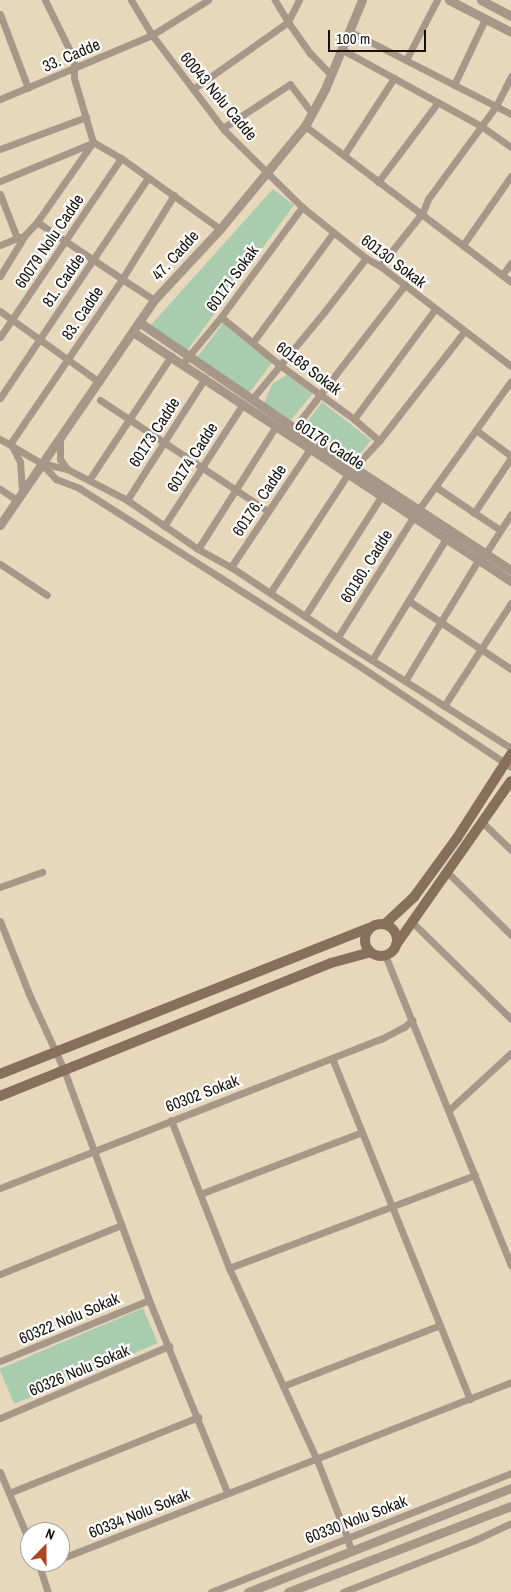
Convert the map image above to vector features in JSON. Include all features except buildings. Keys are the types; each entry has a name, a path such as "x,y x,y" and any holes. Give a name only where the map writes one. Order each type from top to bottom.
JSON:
{"main road":[{"path":"385,924 414,897 508,765 511,754"},
{"path":"0,1096 330,964 371,952 385,955 414,923 447,872 511,781"},
{"path":"0,1074 326,947 379,923 385,924 394,930 396,945"},
{"path":"369,928 365,938 371,952"}],"street":[{"path":"45,0 74,59 74,78 93,142 121,158 220,228"},
{"name":"60043 Nolu Cadde","path":"131,0 152,36 223,128 267,171"},
{"name":"33. Cadde","path":"0,99 152,36 208,0"},
{"path":"275,0 310,53 331,75"},
{"path":"193,89 288,22 299,0"},
{"name":"47. Cadde","path":"0,525 154,300 220,228 305,126 331,75 362,0"},
{"path":"406,60 436,0"},
{"path":"449,0 511,32"},
{"path":"481,0 510,14"},
{"path":"0,14 28,88"},
{"path":"454,85 485,19"},
{"path":"349,31 511,114"},
{"path":"341,50 481,126 511,146"},
{"path":"380,266 421,214 428,199 496,106 511,76"},
{"path":"344,156 394,78"},
{"path":"223,128 290,84 312,113"},
{"path":"378,182 438,102"},
{"path":"0,149 86,117"},
{"path":"305,126 511,282"},
{"path":"0,182 93,142"},
{"path":"0,245 21,236 37,222 93,142"},
{"name":"60079 Nolu Cadde","path":"0,337 121,158"},
{"name":"60130 Sokak","path":"267,171 302,207 333,233 380,266 511,366"},
{"path":"463,245 511,176"},
{"name":"81. Cadde","path":"0,398 148,178"},
{"path":"0,194 21,236"},
{"name":"83. Cadde","path":"11,445 122,279 174,195"},
{"name":"60171 Sokak","path":"185,360 221,317 302,207"},
{"path":"37,222 154,300"},
{"path":"253,342 333,233"},
{"path":"0,276 21,236"},
{"path":"252,400 366,258"},
{"path":"502,275 511,263"},
{"path":"292,432 405,285"},
{"path":"354,419 435,309"},
{"path":"0,311 99,382"},
{"name":"60168 Sokak","path":"221,317 281,366 354,419 379,442"},
{"path":"139,322 185,360 252,400 292,432 482,556 511,570"},
{"name":"60176 Cadde","path":"133,332 171,356 185,360 205,378 243,404 276,426 292,432 310,449 351,470 382,496 417,513 447,537 482,556 511,581"},
{"path":"270,593 351,470 379,442 464,332"},
{"path":"89,480 171,356"},
{"name":"60173 Cadde","path":"127,500 205,378"},
{"name":"60180. Cadde","path":"338,637 417,513 511,382"},
{"path":"100,400 268,511"},
{"name":"60174 Cadde","path":"164,526 243,404"},
{"path":"198,549 276,426"},
{"path":"474,513 511,457 476,430"},
{"path":"60,439 60,458 67,469"},
{"path":"0,440 41,463 56,479 79,488 332,648 508,765"},
{"path":"0,489 20,496 20,462 11,445"},
{"name":"60176. Cadde","path":"231,567 310,449"},
{"path":"41,463 67,469 127,500 198,549 231,567 405,682 511,748"},
{"path":"436,488 500,530"},
{"path":"305,616 382,496"},
{"path":"405,682 440,622 511,514"},
{"path":"372,660 447,537"},
{"path":"0,564 47,595"},
{"path":"409,601 511,669"},
{"path":"444,706 511,603"},
{"path":"482,822 511,850"},
{"path":"0,887 42,872"},
{"path":"447,872 511,935"},
{"path":"0,921 29,994 64,1070 148,1300 169,1346 227,1492"},
{"path":"414,923 511,1019"},
{"path":"385,955 511,1265"},
{"name":"60302 Sokak","path":"0,1188 93,1150 381,1039 404,1027 412,1020"},
{"path":"448,1110 511,1053"},
{"path":"332,1058 470,1399"},
{"path":"171,1120 229,1268 316,1460 351,1551"},
{"path":"200,1194 362,1132"},
{"path":"229,1268 392,1208 475,1175"},
{"path":"0,1274 120,1225"},
{"name":"60322 Nolu Sokak","path":"0,1361 148,1300"},
{"path":"283,1386 440,1325"},
{"name":"60326 Nolu Sokak","path":"0,1418 169,1346"},
{"name":"60334 Nolu Sokak","path":"70,1555 511,1382"},
{"path":"9,1493 198,1417"},
{"path":"0,1472 21,1522"},
{"name":"60330 Nolu Sokak","path":"211,1592 511,1473"},
{"path":"248,1592 511,1488"},
{"path":"288,1592 511,1506"},
{"path":"343,1592 475,1540 511,1523"},
{"path":"42,1572 48,1592"}],"shaded area":[{"path":"0,0 511,0 511,1592 0,1592"}],"green space":[{"path":"273,189 294,205 187,351 150,326"},
{"path":"223,323 273,361 248,394 198,357"},
{"path":"287,375 313,393 291,420 264,403 272,384"},
{"path":"322,402 371,440 362,452 347,457 304,426"},
{"path":"143,1308 158,1343 14,1404 0,1369"}]}
